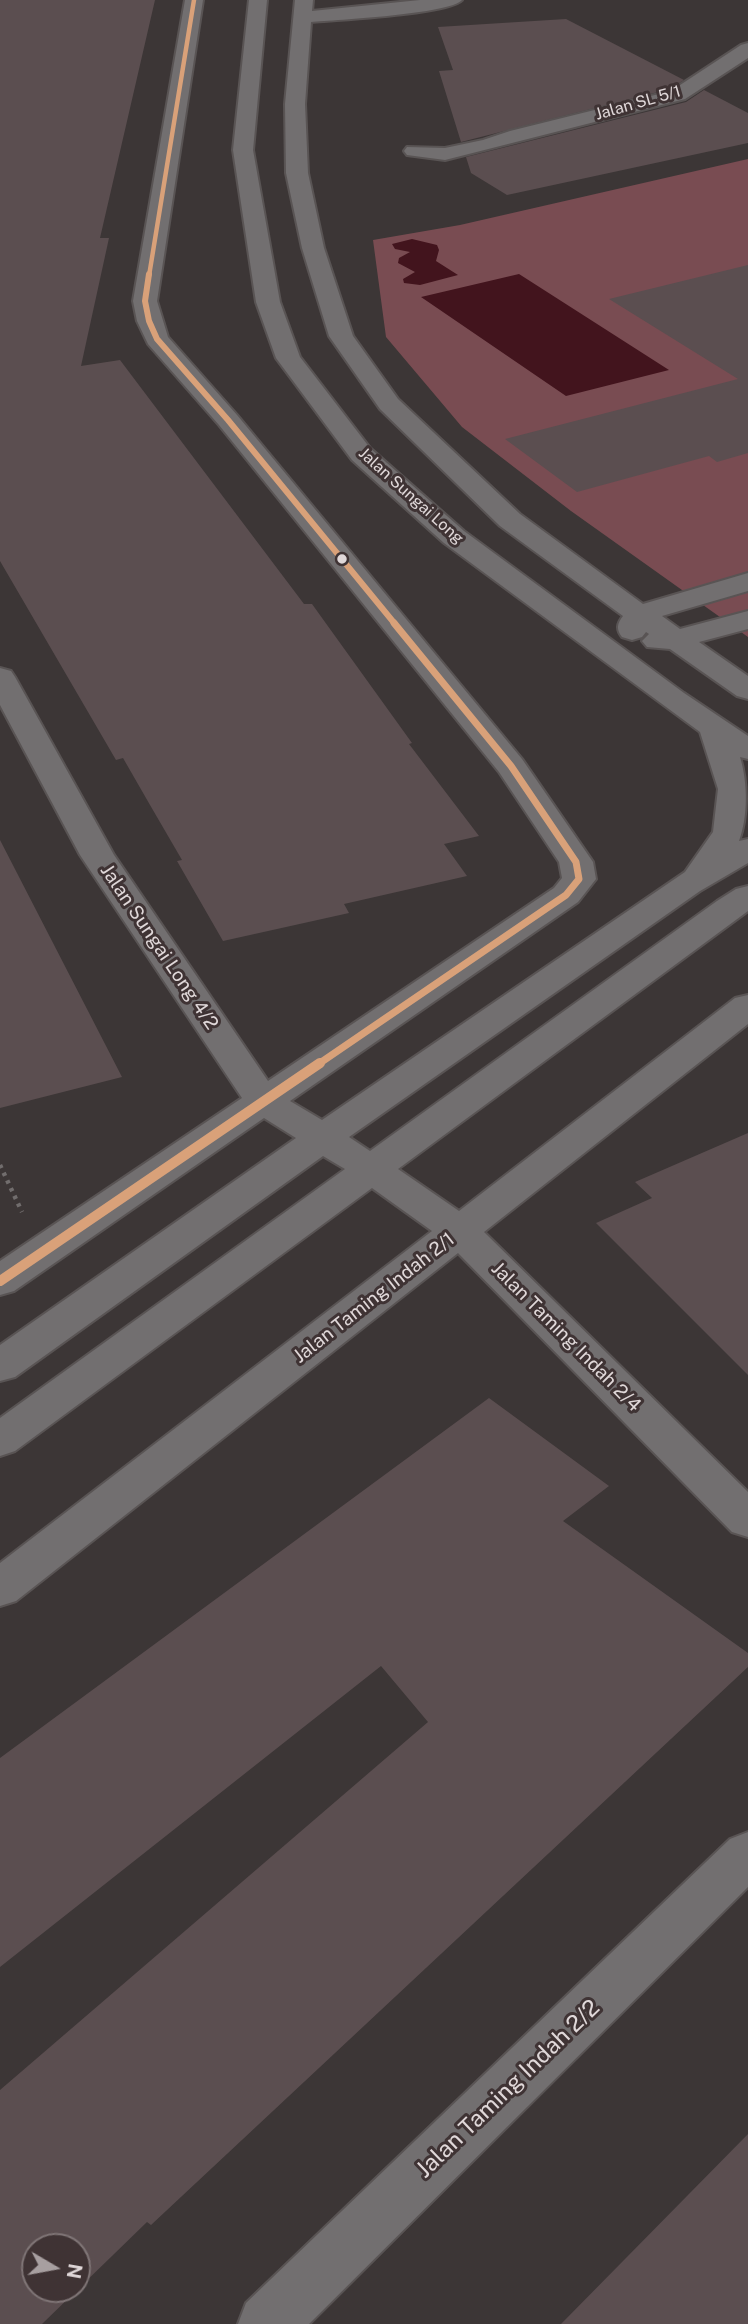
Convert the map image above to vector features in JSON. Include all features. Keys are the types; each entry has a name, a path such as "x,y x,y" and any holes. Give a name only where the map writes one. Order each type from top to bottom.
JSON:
{"street":[{"path":"0,1281 566,895 579,879 576,862 511,766 228,420 157,339 149,321 145,301 194,0"},
{"name":"Jalan Sungai Long","path":"258,0 243,150 268,302 288,358 362,454 454,537 673,699 748,750"},
{"path":"453,0 387,10 303,8 295,104 297,173 313,248 341,336 389,404 510,520 654,641 675,640 748,620"},
{"name":"Jalan SL 5/1","path":"517,135 678,95 748,49"},
{"path":"561,615 635,625 748,582"},
{"path":"635,625 630,654 639,673"},
{"path":"675,640 748,690"},
{"name":"Jalan Sungai Long 4/2","path":"0,677 97,855 262,1100 372,1169"},
{"path":"697,878 729,832 733,799 734,789 714,726"},
{"path":"0,1366 697,878 748,849"},
{"path":"0,1440 742,902"},
{"name":"Jalan Taming Indah 2/1","path":"0,1588 748,1006"},
{"name":"Jalan Taming Indah 2/4","path":"372,1169 460,1231 748,1520"},
{"name":"Jalan Taming Indah 2/2","path":"267,2324 748,1854"}],"path":[{"path":"0,1165 22,1213"}],"shaded area":[{"path":"748,159 748,637 571,511 462,427 386,337 373,240 460,225"},
{"path":"412,239 437,245 439,250 436,261 458,275 420,285 404,283 403,279 415,272 398,263 399,258 410,252 395,249 392,244"},
{"path":"519,274 669,370 566,396 421,297"}],"building":[{"path":"0,0 155,0 100,238 109,238 81,366 120,360 304,604 312,604 412,743 409,744 479,836 444,844 467,876 344,904 349,913 223,941 177,861 182,860 123,758 116,760 0,561"},
{"path":"566,19 684,80 670,89 461,142 439,71 453,70 438,27"},
{"path":"704,90 748,113 748,143 507,195 471,173 466,157 686,102"},
{"path":"748,265 748,453 717,462 709,456 577,492 505,439 738,379 609,299"},
{"path":"0,840 122,1077 0,1108"},
{"path":"748,1133 748,1375 596,1223 652,1198 635,1182"},
{"path":"489,1398 609,1486 563,1521 748,1653 748,1667 151,2225 147,2222 91,2276 91,2233 21,2233 21,2303 64,2303 42,2324 0,2324 0,2090 428,1722 381,1666 0,1967 0,1758"},
{"path":"748,2134 748,2324 561,2324 687,2196"}],"transit line":[{"path":"0,1281 566,895 579,879 576,862 511,766 228,420 157,339 149,321 145,301 194,0"}]}
